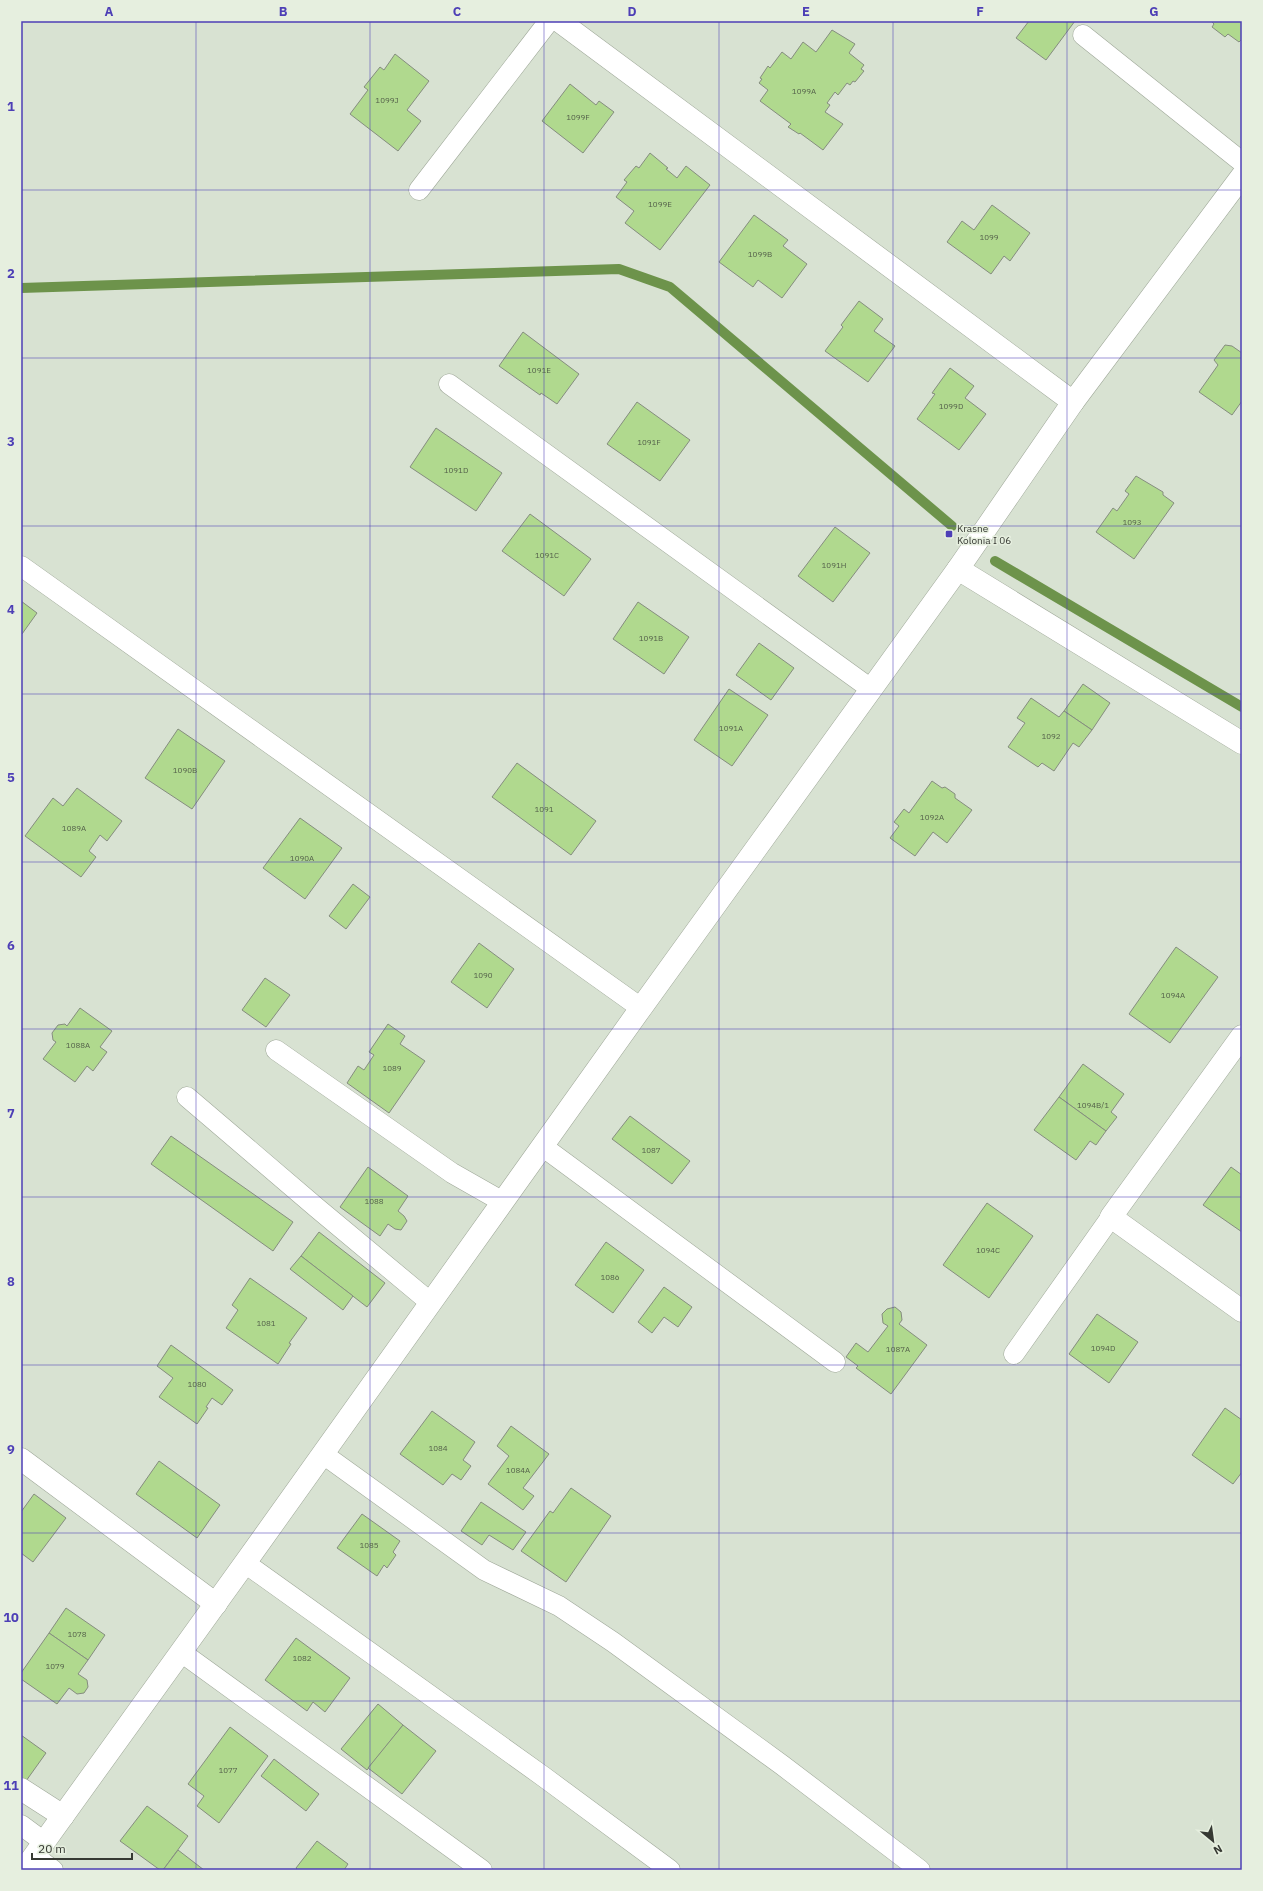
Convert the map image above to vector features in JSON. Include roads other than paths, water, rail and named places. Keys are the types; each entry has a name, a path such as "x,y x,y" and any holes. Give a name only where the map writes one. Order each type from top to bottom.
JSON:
{"street":[{"path":"559,21 1074,402"},
{"path":"34,1856 216,1604 640,1008 958,569 1074,402 1242,176"},
{"path":"958,569 1242,743"},
{"path":"1242,1036 1111,1217 1242,1311"},
{"path":"21,1458 216,1604"},
{"path":"21,1789 63,1816"}],"lane":[{"path":"419,190 549,21"},
{"path":"1083,35 1242,162"},
{"path":"449,384 871,689"},
{"path":"21,566 640,1008"},
{"path":"276,1050 452,1173 503,1202"},
{"path":"187,1097 317,1208 431,1302"},
{"path":"542,1146 835,1362"},
{"path":"1014,1354 1111,1217"},
{"path":"323,1454 484,1570 559,1606 613,1642 782,1765 920,1870"},
{"path":"245,1563 537,1772 670,1870"},
{"path":"181,1652 482,1870"},
{"path":"21,1825 34,1856 53,1870"}],"waterway":[{"path":"21,288 619,269 670,287 952,526"},
{"path":"995,561 1242,707"}],"place":[{"name":"Krasne Kolonia I 06","path":"949,534"}]}
